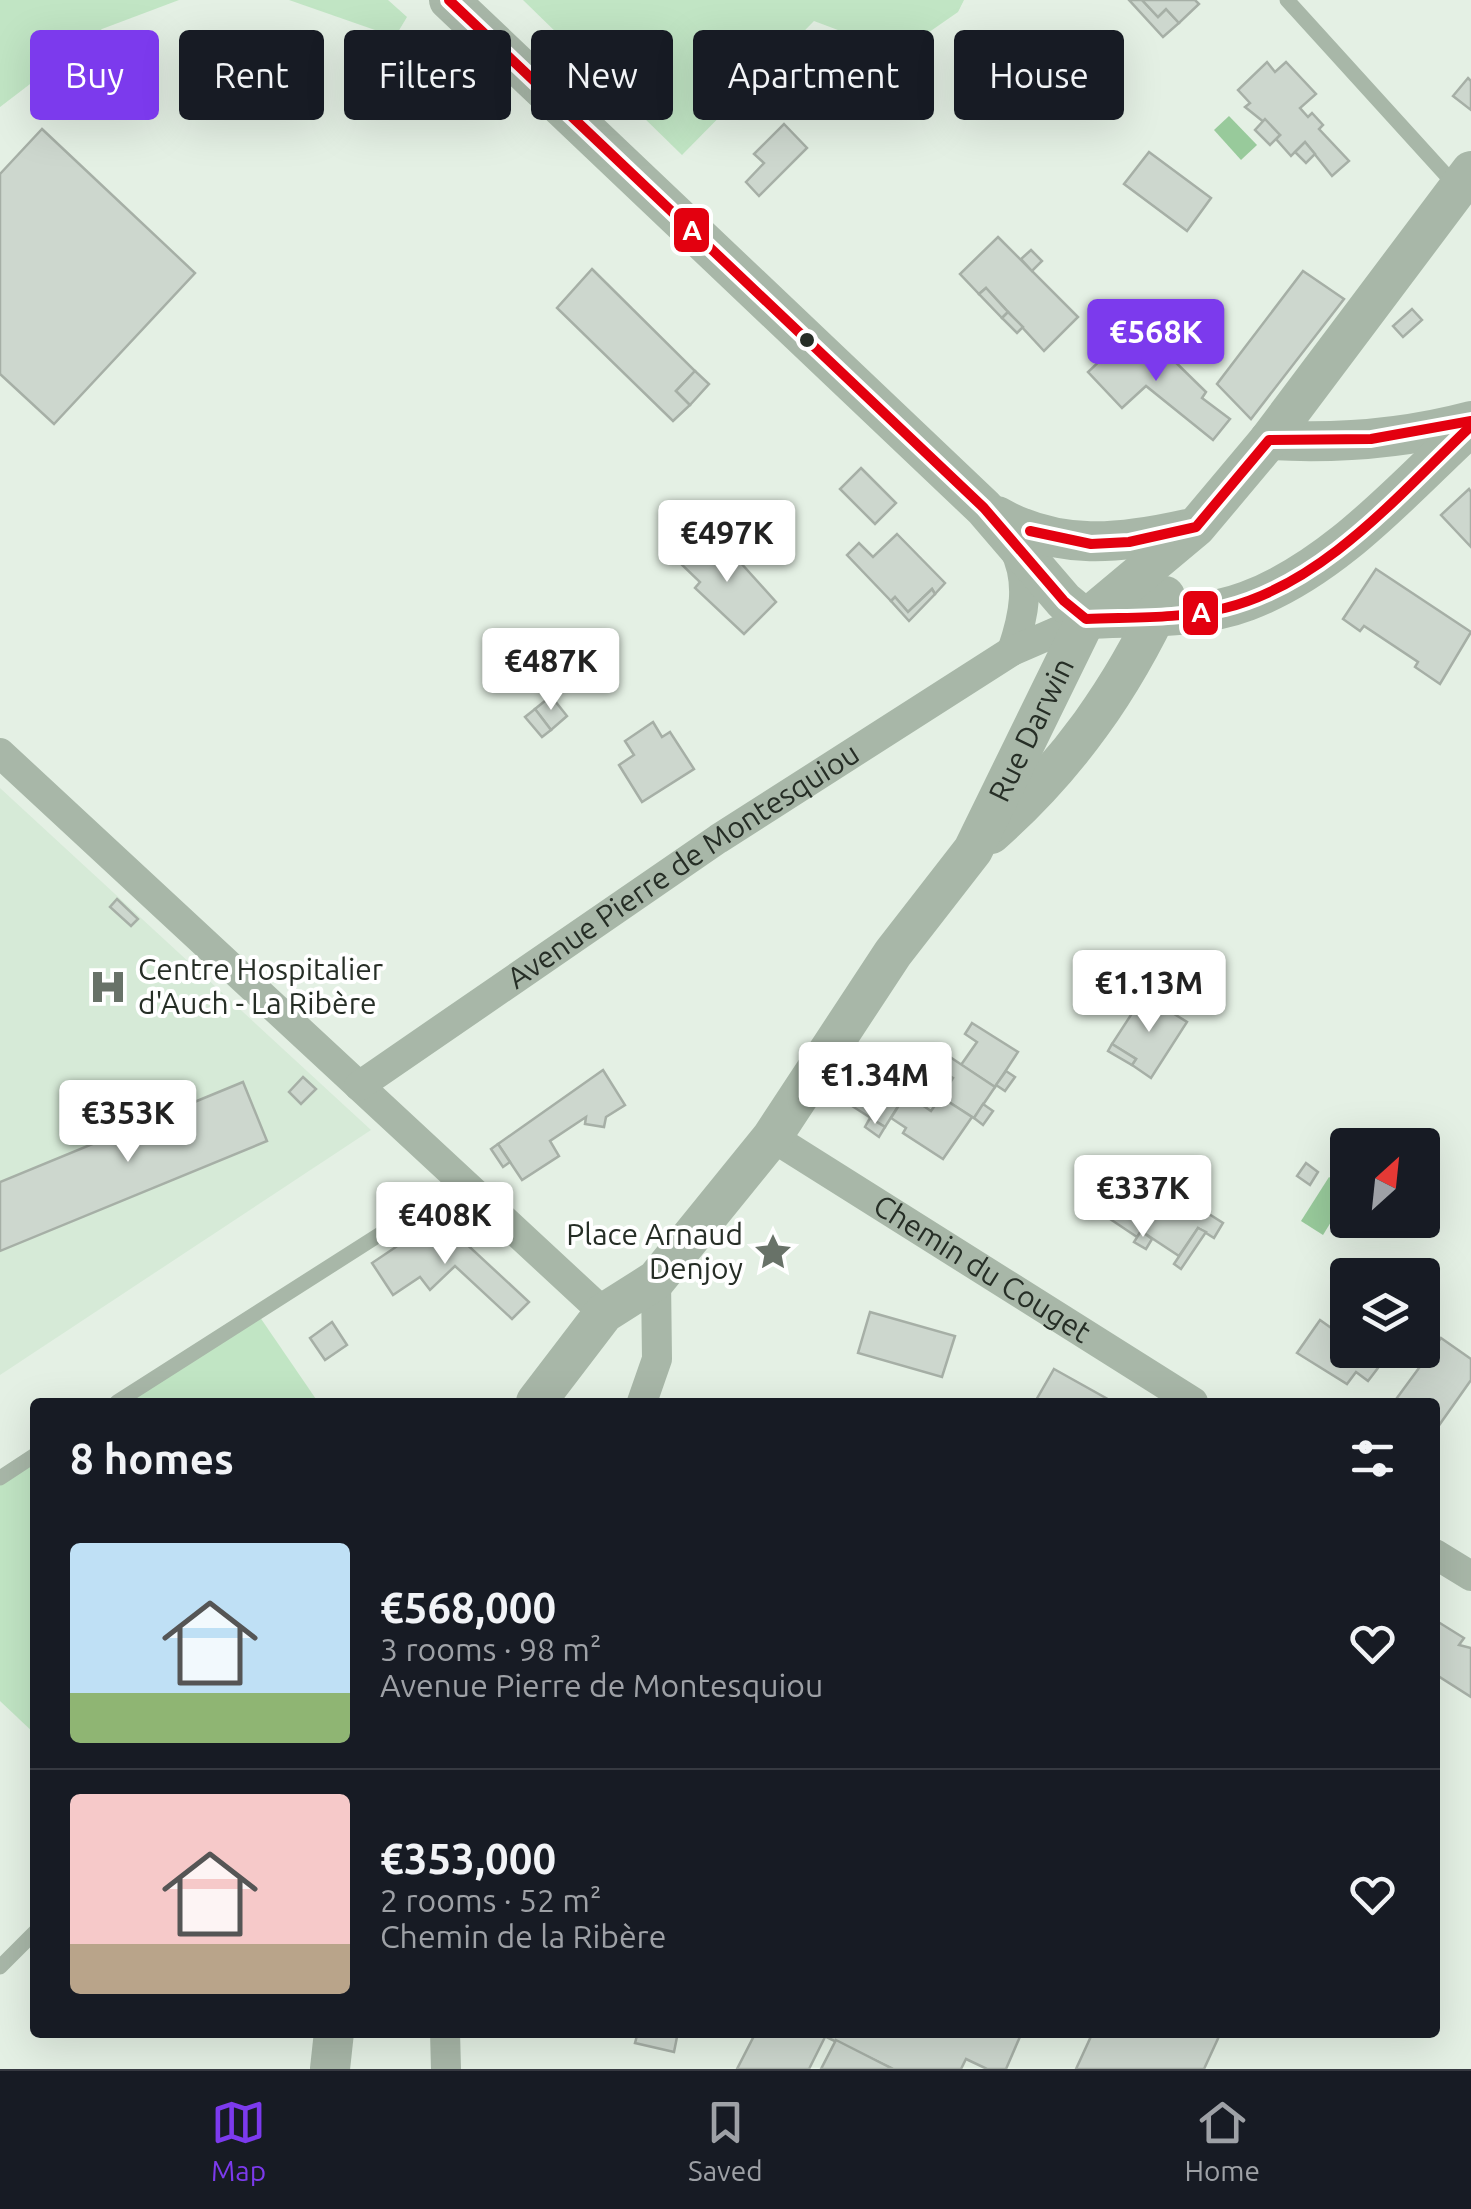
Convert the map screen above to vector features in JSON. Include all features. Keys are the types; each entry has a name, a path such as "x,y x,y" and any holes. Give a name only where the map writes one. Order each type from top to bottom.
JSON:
{"street":[{"path":"449,0 984,508 1011,540 1100,607"},
{"name":"Avenue Pierre de Montesquiou","path":"359,1086 718,839 1012,651 1100,607 1196,528 1269,440 1465,180"},
{"name":"Rue Darwin","path":"1269,440 1374,441 1471,424"},
{"name":"Rue Darwin","path":"974,850 1100,607 1156,616 1244,602 1297,578 1338,547 1471,424"},
{"path":"984,508 1017,527 1091,544 1129,542 1196,528"},
{"name":"Avenue Pierre de Montesquiou","path":"1156,616 1196,528"},
{"path":"1011,540 1022,562 1025,588 1024,613 1012,651"},
{"name":"Rue Darwin","path":"772,1136 893,953 974,850 1030,799 1089,732 1156,616"},
{"path":"0,753 604,1313"},
{"path":"539,1398 604,1313 656,1280 772,1136"},
{"name":"Chemin du Couget","path":"772,1136 1187,1398"},
{"path":"643,1398 657,1359 656,1280"},
{"path":"1440,1557 1471,1576"},
{"path":"330,2069 333,2038"},
{"path":"445,2038 446,2069"}],"lane":[{"path":"1287,0 1465,180"},
{"path":"123,1398 462,1182"},
{"path":"0,1478 30,1458"},
{"path":"0,1967 30,1937"}],"shaded area":[{"path":"0,0 179,0 101,30 30,30 30,84 0,107"},
{"path":"289,0 388,0 407,17 399,30 375,30"},
{"path":"523,0 964,0 958,12 932,30 838,30 814,21 805,30 693,30 693,120 716,120 682,155 646,120 673,120 673,30 554,30"},
{"path":"1229,116 1257,145 1241,160 1214,130"},
{"name":"Centre Hospitalier d'Auch - La Ribère","path":"0,788 371,1130 0,1375"},
{"path":"1330,1178 1330,1224 1323,1235 1301,1221"},
{"path":"253,1307 315,1398 111,1398"},
{"path":"30,1450 30,1729 0,1701 0,1470"}],"building":[{"path":"1129,0 1142,0 1158,17 1166,9 1179,23 1163,37"},
{"path":"1142,0 1195,0 1199,4 1179,23 1166,9 1158,17"},
{"path":"1267,62 1275,72 1286,62 1316,94 1300,108 1308,117 1312,113 1323,125 1319,129 1349,161 1332,176 1305,142 1291,156 1276,139 1280,135 1245,107 1250,103 1238,90"},
{"path":"1468,78 1471,81 1471,110 1453,96"},
{"path":"1265,119 1280,135 1270,145 1255,130"},
{"path":"784,124 807,148 759,196 746,182 764,163 754,154"},
{"path":"42,129 195,273 54,424 0,374 0,174"},
{"path":"1305,142 1315,154 1306,163 1295,152"},
{"path":"1149,152 1211,198 1187,231 1124,184"},
{"path":"998,237 1078,317 1044,351 986,288 979,294 960,274"},
{"path":"1031,250 1042,261 1032,271 1021,259"},
{"path":"592,269 695,371 676,391 690,405 673,421 557,308"},
{"path":"1303,271 1344,299 1251,419 1217,384"},
{"path":"986,288 1008,312 1002,318 979,294"},
{"path":"1412,309 1422,320 1403,337 1393,326"},
{"path":"1008,312 1023,327 1017,333 1002,318"},
{"path":"1128,334 1150,356 1161,348 1206,392 1202,398 1230,419 1213,440 1146,386 1122,408 1088,372"},
{"path":"695,371 709,384 690,405 676,391"},
{"path":"861,468 896,503 875,524 840,489"},
{"path":"1469,489 1471,492 1471,547 1441,515"},
{"path":"897,534 945,583 935,594 932,589 908,612 895,597 891,601 847,555 859,543 873,557"},
{"path":"705,535 726,555 730,551 776,602 744,634 695,588 700,582 679,562"},
{"path":"1376,569 1471,632 1440,684 1415,667 1418,662 1364,626 1360,631 1343,619"},
{"path":"932,589 935,594 909,621 891,601 895,597 908,612"},
{"path":"551,696 567,716 551,730 535,709"},
{"path":"535,709 551,730 542,737 525,717"},
{"path":"653,722 662,737 670,732 694,769 642,802 619,765 634,755 625,741"},
{"path":"117,899 138,919 131,926 110,907"},
{"path":"1144,995 1187,1022 1151,1078 1132,1065 1136,1059 1112,1044"},
{"path":"972,1023 1018,1052 995,1087 961,1065 977,1042 965,1034"},
{"path":"1112,1044 1136,1059 1132,1065 1108,1051"},
{"path":"950,1057 995,1087 974,1118 941,1097 953,1078 941,1071"},
{"path":"882,1062 898,1072 890,1084 906,1094 885,1127 852,1106"},
{"path":"603,1070 625,1105 606,1117 604,1127 585,1124 586,1117 550,1141 559,1156 522,1180 498,1144"},
{"path":"1006,1071 1015,1077 1005,1091 996,1085"},
{"path":"303,1077 316,1089 301,1104 289,1092"},
{"path":"243,1082 267,1141 0,1251 0,1182"},
{"path":"906,1094 931,1111 941,1097 972,1117 943,1159 903,1133 906,1128 891,1118"},
{"path":"983,1104 993,1111 983,1125 974,1118"},
{"path":"870,1118 885,1127 879,1137 865,1127"},
{"path":"498,1144 510,1162 503,1167 491,1149"},
{"path":"1306,1163 1318,1172 1310,1185 1297,1176"},
{"path":"1129,1183 1170,1209 1179,1195 1223,1223 1214,1238 1198,1228 1179,1256 1141,1231 1137,1237 1107,1217"},
{"path":"433,1222 443,1230 447,1226 529,1302 512,1319 455,1266 430,1290 420,1277 393,1295 372,1263"},
{"path":"1198,1228 1206,1232 1181,1269 1174,1264"},
{"path":"1141,1231 1152,1239 1146,1249 1134,1242"},
{"path":"870,1312 955,1336 942,1377 858,1353"},
{"path":"1320,1320 1330,1327 1330,1368 1378,1368 1368,1381 1356,1372 1347,1384 1297,1353"},
{"path":"332,1322 347,1345 325,1360 310,1338"},
{"path":"1441,1338 1471,1359 1471,1380 1440,1424 1440,1398 1397,1398 1419,1368 1440,1368"},
{"path":"1054,1369 1106,1398 1037,1398"},
{"path":"1440,1623 1464,1638 1459,1645 1471,1648 1471,1697 1440,1677"},
{"path":"636,2038 677,2038 674,2052 635,2043"},
{"path":"753,2038 824,2038 809,2069 737,2069"},
{"path":"828,2038 1019,2038 1006,2069 987,2069 966,2059 961,2069 893,2069"},
{"path":"1090,2038 1218,2038 1204,2069 1076,2069"},
{"path":"836,2040 893,2069 821,2069"}],"transit line":[{"name":"A","path":"449,0 984,508 1064,601 1086,619 1156,617 1225,608 1296,579 1388,507 1471,426"},
{"name":"A","path":"1030,531 1091,544 1129,542 1196,527 1269,440 1371,439 1471,421"}],"place":[{"name":"Centre Hospitalier d'Auch - La Ribère","path":"108,987"},
{"name":"Place Arnaud Denjoy","path":"773,1252"}]}
